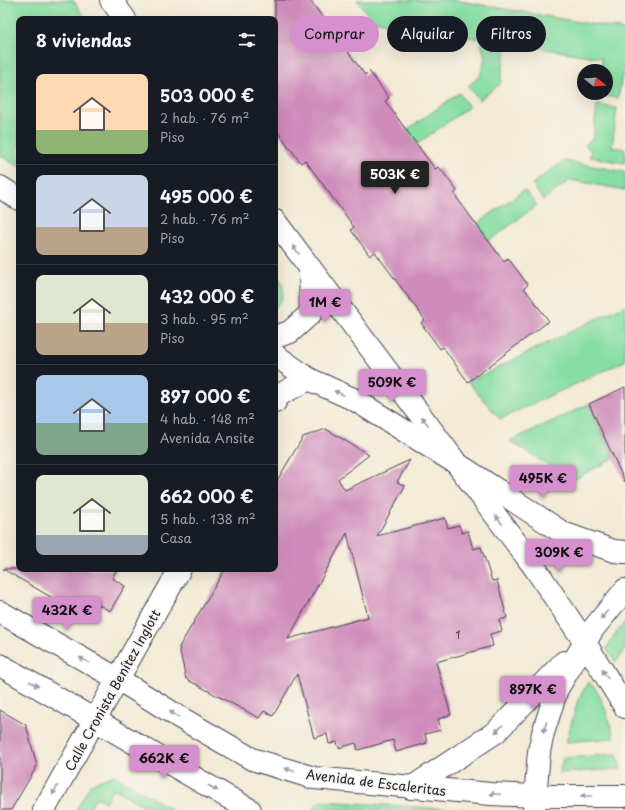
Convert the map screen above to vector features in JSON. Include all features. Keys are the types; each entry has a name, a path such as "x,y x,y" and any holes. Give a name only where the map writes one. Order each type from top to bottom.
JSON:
{"street":[{"path":"111,0 123,16"},
{"path":"0,187 16,197"},
{"path":"278,225 535,568 584,641 625,707"},
{"path":"278,336 290,332 311,314 310,269"},
{"path":"278,357 309,379 355,400 456,463 563,533 614,551 625,552"},
{"path":"278,395 309,379"},
{"name":"Calle Cronista Benítez Inglott","path":"44,810 178,572"},
{"path":"411,788 496,732 584,641 625,590"},
{"name":"Avenida de Escaleritas","path":"0,612 118,679 179,717 252,759 314,778 534,803 625,796"},
{"path":"534,803 539,752 543,733 557,689 584,641"},
{"path":"0,665 250,810"}],"green space":[{"path":"0,0 73,0 84,16 16,16 16,165 0,155"},
{"path":"357,0 454,0 545,16 476,16 476,38 468,37 468,16 387,16 387,23 379,21 379,16 369,16"},
{"path":"546,16 625,30 625,58 618,98 613,97 613,64 602,64 602,58 546,49"},
{"path":"483,52 505,52 500,84 479,100 468,86 480,76 485,58"},
{"path":"459,93 469,107 417,144 407,130"},
{"path":"597,105 617,108 612,147 625,149 625,163 590,157 591,151 585,145 593,138"},
{"path":"564,161 625,172 625,190 570,180 543,200 532,184"},
{"path":"524,190 537,205 489,241 477,224"},
{"path":"278,276 283,289 282,299 278,304"},
{"path":"625,305 625,361 500,419 468,382"},
{"path":"589,404 614,458 573,480 510,441"},
{"path":"625,622 625,649 616,662 606,649"},
{"path":"588,682 597,691 601,698 614,738 566,742 578,700"},
{"path":"617,754 621,769 559,773 563,758"},
{"path":"114,775 172,810 151,810 113,788 105,802 96,797 89,810 76,810 91,784"},
{"path":"321,801 465,810 313,810"}],"building":[{"path":"275,0 310,0 322,16 290,16 290,52 348,52 365,75 369,71 389,98 385,101 435,169 439,167 457,191 454,194 504,262 508,258 528,285 524,288 549,321 468,382 443,347 440,349 421,323 425,320 375,252 370,256 351,230 354,227 305,160 301,163 278,132 278,16 275,16"},
{"path":"625,387 625,482 589,404"},
{"path":"326,429 369,455 338,479 345,490 410,460 397,482 405,486 377,536 445,518 448,528 459,525 462,533 468,531 473,549 481,547 492,581 497,580 507,618 499,620 502,631 490,634 493,646 436,662 451,715 438,719 441,730 425,734 427,743 396,752 393,740 358,750 356,743 339,748 337,742 329,744 327,734 314,738 297,674 273,716 264,711 259,718 186,679 179,647 223,572 278,572 278,479 303,437","holes":["347,533 368,617 288,639"]},
{"path":"3,569 16,569 16,572 115,572 112,578 125,586 110,611 99,605 90,620"},
{"path":"0,710 26,725 37,766 11,810 0,810"}]}
